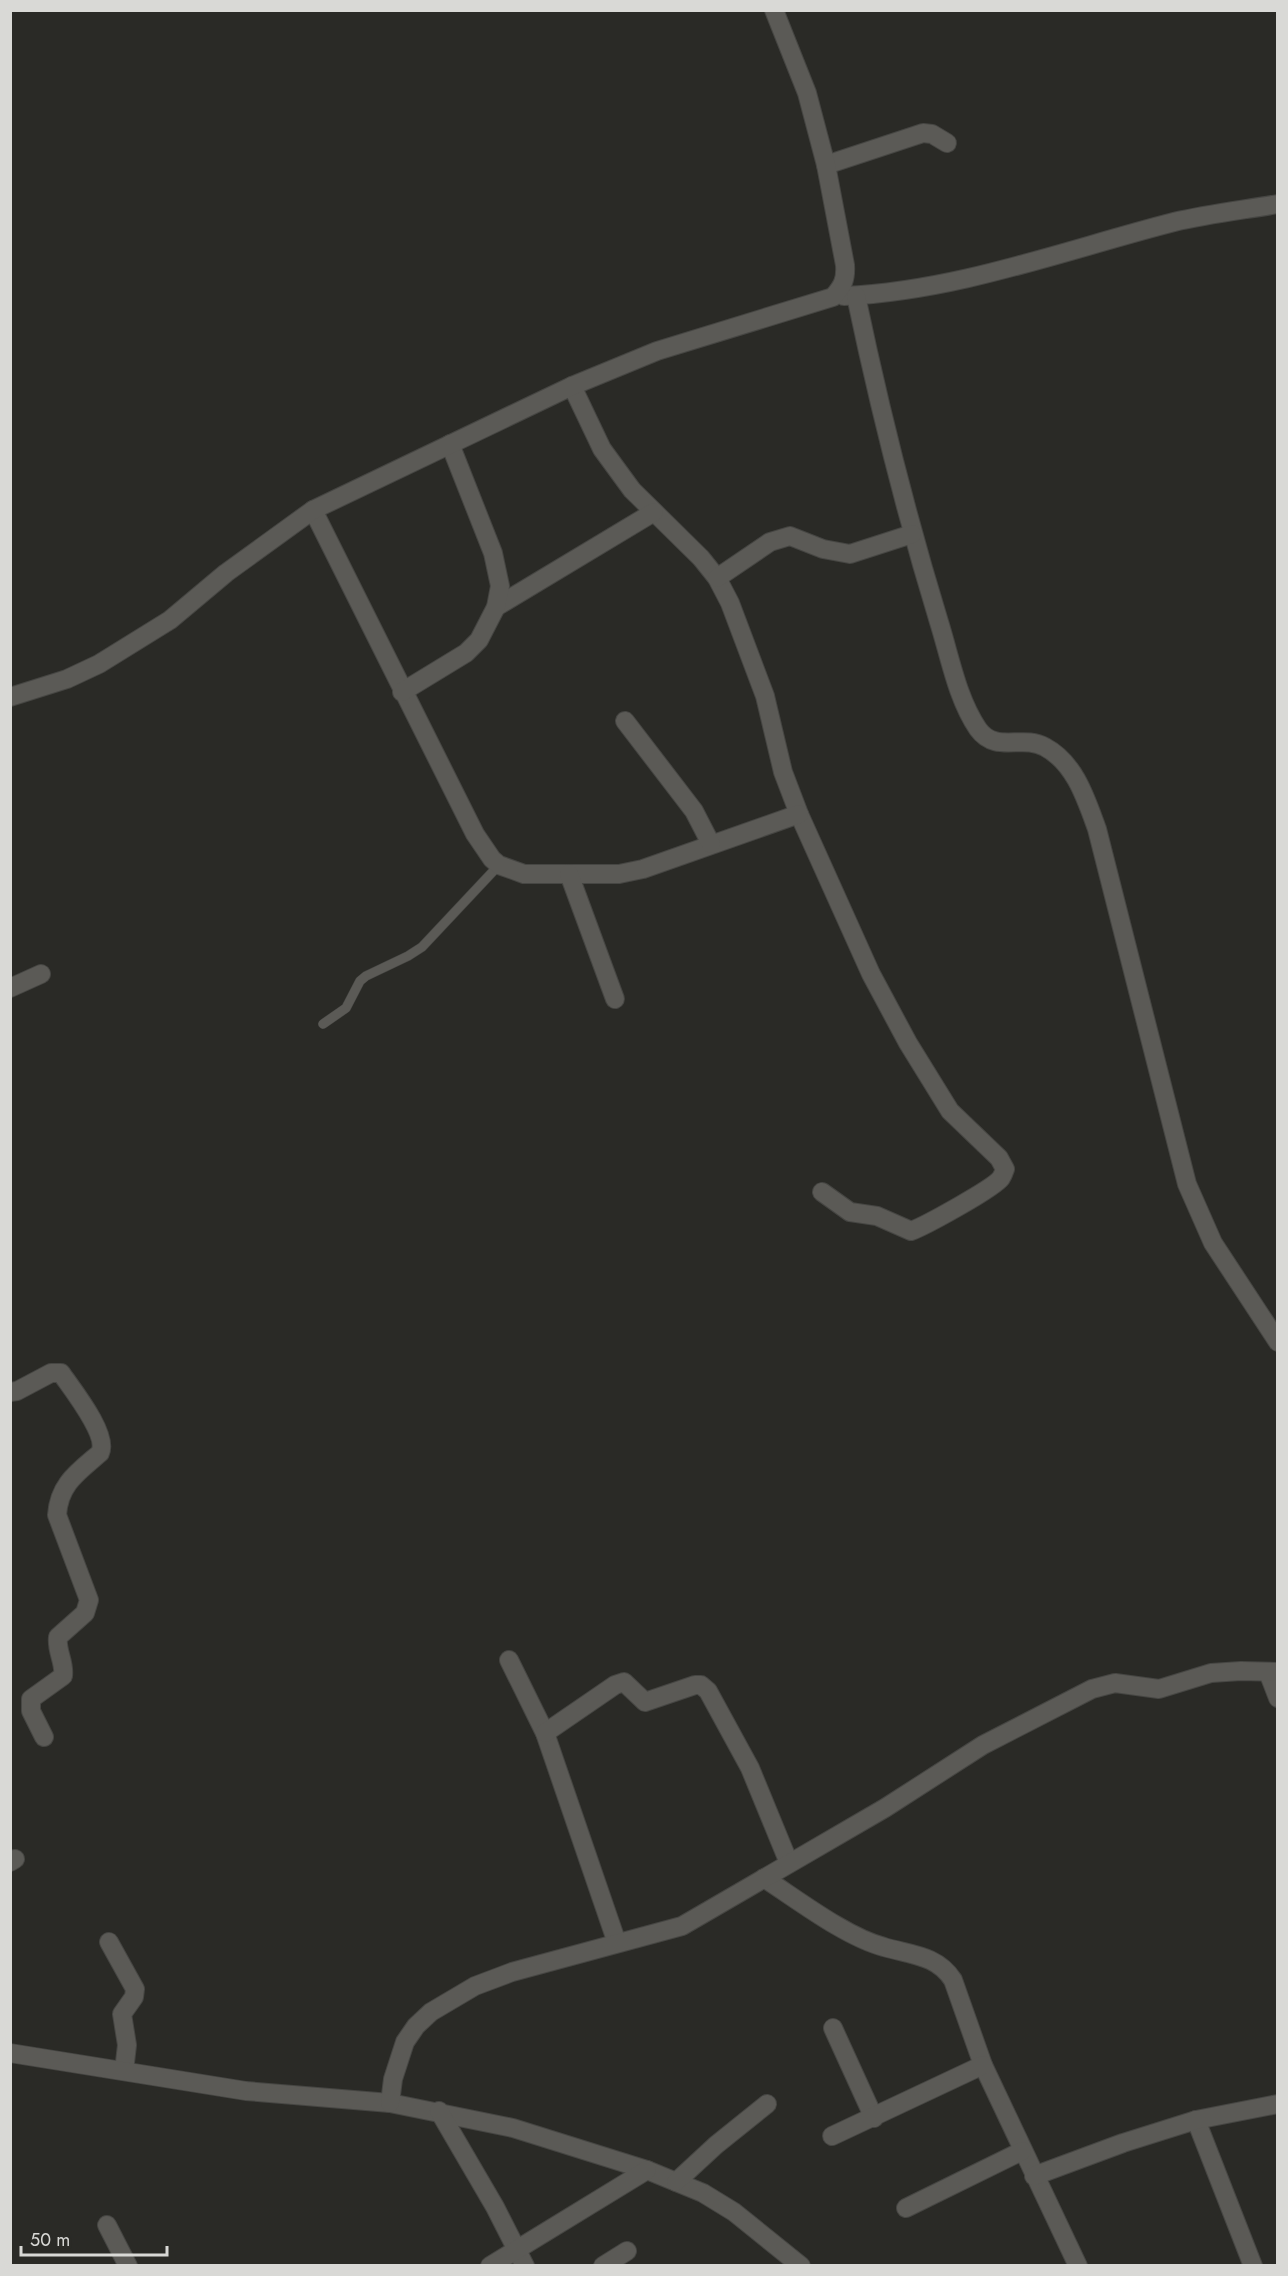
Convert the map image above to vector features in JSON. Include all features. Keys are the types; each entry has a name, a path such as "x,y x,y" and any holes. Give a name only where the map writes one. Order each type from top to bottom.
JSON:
{"street":[{"path":"774,10 807,93 825,165 846,276 842,287 833,297"},
{"path":"825,165 923,133 932,134 947,143"},
{"path":"10,697 67,679 170,620 226,573 313,510 572,386 657,351 833,297 879,295 936,286 1177,221 1278,204"},
{"path":"856,296 877,398 912,534 966,706 986,739 996,742 1034,742 1059,756 1071,770 1084,795 1097,830 1187,1184 1213,1243 1278,1342"},
{"path":"572,386 602,449 632,490 701,558 717,578 730,603 765,696 783,772 799,814 872,974 908,1043 950,1111 999,1158 1005,1169 1001,1179 923,1227 911,1231 877,1216 850,1212 822,1192"},
{"path":"402,692 466,652 479,640 496,607 500,586 493,553 450,444"},
{"path":"313,510 475,834 492,859 499,865 524,874 619,874 643,869 799,814"},
{"path":"496,607 654,512"},
{"path":"717,578 770,542 790,536 823,549 850,554 912,534"},
{"path":"625,721 694,811 711,844"},
{"path":"569,874 615,999"},
{"path":"10,988 41,974"},
{"path":"10,1392 17,1391 51,1373 61,1373 100,1433 103,1447 100,1453 69,1480 58,1501 57,1515 89,1600 85,1613 58,1637 57,1648 64,1667 63,1676 31,1699 31,1711 44,1737"},
{"path":"509,1660 545,1733 616,1943"},
{"path":"390,2103 393,2079 405,2042 416,2026 431,2012 475,1986 512,1972 682,1926 885,1808 983,1745 1092,1689 1115,1683 1160,1689 1211,1673 1273,1672 1278,1698"},
{"path":"545,1733 615,1685 624,1682 645,1702 701,1685 708,1691 750,1768 789,1863"},
{"path":"764,1878 846,1930 882,1947 922,1955 947,1970 953,1980 983,2065 1078,2265"},
{"path":"109,1942 135,1989 134,1997 122,2014 127,2045 124,2071"},
{"path":"832,2028 874,2118"},
{"path":"10,2053 246,2091 390,2103 439,2111 513,2128 647,2170 703,2193 734,2212 787,2262"},
{"path":"832,2136 983,2065"},
{"path":"676,2182 716,2145 767,2104"},
{"path":"1034,2176 1123,2143 1196,2120 1278,2104"},
{"path":"439,2111 522,2258"},
{"path":"1196,2120 1253,2265"},
{"path":"906,2208 1022,2151"},
{"path":"490,2265 522,2258 647,2170"},
{"path":"107,2225 128,2265"},
{"path":"603,2265 627,2251"}],"lane":[{"path":"323,1024 346,1008 360,981 366,976 422,947 499,865"}]}
